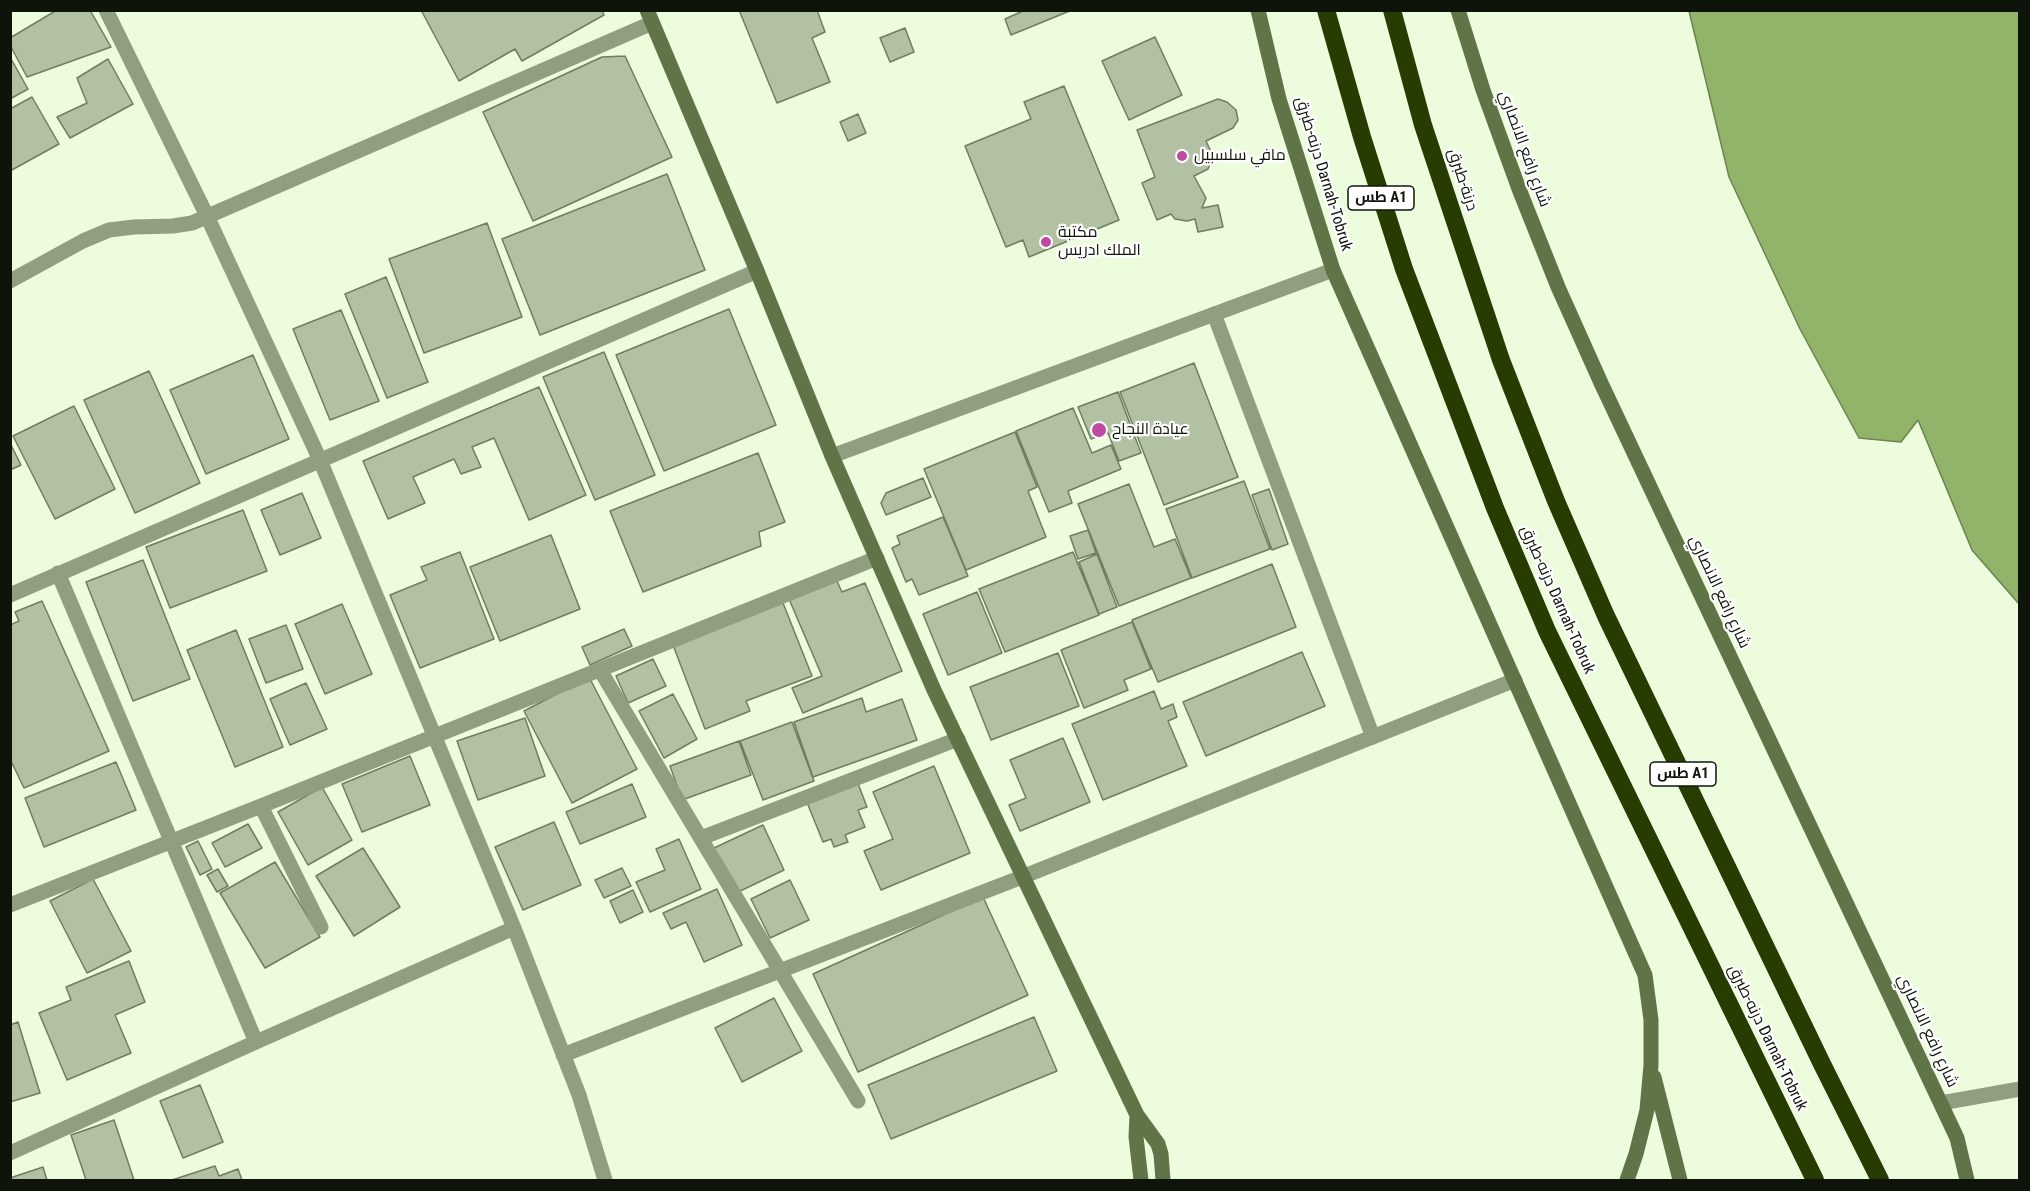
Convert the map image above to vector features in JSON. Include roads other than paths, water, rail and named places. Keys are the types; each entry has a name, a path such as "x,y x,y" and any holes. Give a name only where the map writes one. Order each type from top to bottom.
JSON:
{"highway":[{"name":"درنه-طبرق Darnah-Tobruk","path":"1326,10 1404,269 1445,382 1495,508 1547,631 1815,1180"},
{"name":"درنة-طبرق","path":"1392,10 1423,125 1501,360 1556,501 1606,616 1816,1053 1880,1180"}],"street":[{"path":"106,10 207,216 320,460 514,928 579,1095 605,1180"},
{"name":"درنه-طبرق Darnah-Tobruk","path":"1258,10 1280,99 1333,270 1645,975 1651,1020 1652,1065 1647,1110 1627,1180"},
{"name":"شارع رافع الانصاري","path":"1458,10 1503,145 1558,287 1941,1103 1957,1138 1967,1180"},
{"path":"10,281 83,241 109,230 192,223 650,17 832,456 1022,877 1137,1115 1158,1144 1163,1180"},
{"path":"832,456 1333,270"},
{"path":"10,595 757,271"},
{"path":"1214,314 1373,737"},
{"path":"10,905 877,558"},
{"path":"58,573 256,1041"},
{"path":"600,670 858,1101"},
{"path":"563,1055 1022,877 1515,680"},
{"path":"701,838 958,739"},
{"path":"261,806 321,927"},
{"path":"10,1153 256,1041 514,928"},
{"path":"1652,1065 1680,1180"},
{"path":"1941,1103 2019,1089"},
{"path":"1137,1115 1136,1137 1141,1180"}],"place":[{"name":"مافي سلسبيل","path":"1182,156"},
{"name":"مكتبة الملك ادريس","path":"1046,242"},
{"name":"عيادة النجاح","path":"1099,430"}]}
